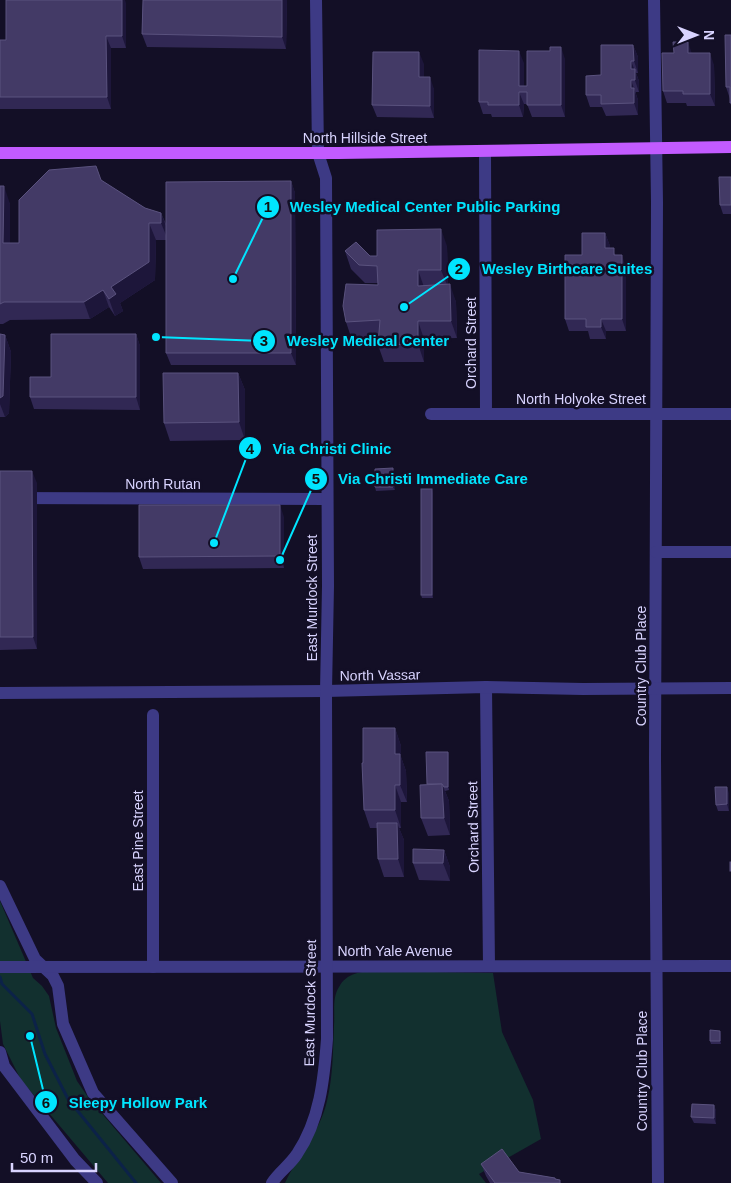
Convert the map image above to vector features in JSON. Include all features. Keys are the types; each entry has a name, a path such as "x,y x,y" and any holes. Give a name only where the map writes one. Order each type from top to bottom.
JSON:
{"main road":[{"name":"North Hillside Street","path":"0,153 485,152 731,147"}],"street":[{"name":"East Murdock Street","path":"271,1182 298,1153 312,1123 321,1096 327,1039 326,691 328,586 326,178 318,153 316,0"},
{"name":"Country Club Place","path":"654,0 658,1183"},
{"name":"Orchard Street","path":"485,152 486,413"},
{"name":"North Holyoke Street","path":"431,414 731,414"},
{"name":"North Rutan","path":"0,498 327,499"},
{"path":"656,552 731,552"},
{"name":"Orchard Street","path":"486,687 489,966"},
{"name":"North Vassar","path":"0,693 326,691 486,687 583,689 731,688"},
{"name":"East Pine Street","path":"153,715 153,968"},
{"path":"0,886 35,959 45,967 58,986 63,1024 93,1093 172,1183"},
{"name":"North Yale Avenue","path":"2,967 731,966"},
{"path":"0,1052 4,1066 76,1160 98,1183"}],"green space":[{"path":"0,901 33,978 49,996 56,1028 77,1081 88,1097 161,1183 108,1183 21,1080 3,1044 0,1021"},
{"path":"372,971 493,973 502,1032 533,1100 541,1139 479,1174 486,1183 285,1183 314,1133 327,1101 332,1073 334,1005 337,991 349,976"}],"building":[{"path":"6,0 122,0 122,36 106,36 107,97 0,97 0,40 6,40"},
{"path":"143,0 282,0 282,37 142,34"},
{"path":"725,35 731,35 731,103 730,87 726,87"},
{"path":"673,42 688,42 688,53 710,53 710,94 683,94 683,91 663,91 662,53 674,53"},
{"path":"601,45 633,45 634,61 631,61 631,69 635,69 635,80 631,80 631,88 634,88 634,103 601,104 601,95 586,95 586,76 601,75"},
{"path":"550,47 561,47 561,105 527,105 527,92 519,92 519,105 488,105 488,102 479,102 479,50 519,51 519,86 527,86 527,51 550,51"},
{"path":"373,52 419,52 419,77 430,77 430,106 372,105"},
{"path":"96,166 101,180 145,208 161,213 161,223 149,223 149,262 111,287 116,294 109,299 103,290 84,302 4,302 0,304 0,186 4,186 3,243 19,243 19,200 49,170"},
{"path":"719,177 731,177 731,205 720,205"},
{"path":"291,181 291,353 166,353 166,182"},
{"path":"441,229 441,270 418,270 418,286 450,284 451,321 418,321 418,344 378,345 380,320 346,322 343,306 346,284 378,285 377,266 359,265 345,251 356,242 370,256 377,256 377,230"},
{"path":"582,233 605,233 605,248 614,248 614,255 622,255 622,319 601,319 601,327 586,327 586,319 565,319 565,255 582,255"},
{"path":"0,334 5,335 3,396 0,398"},
{"path":"51,334 136,334 136,397 30,397 30,377 51,377"},
{"path":"163,373 238,373 239,422 164,423"},
{"path":"393,468 393,487 375,487 375,469"},
{"path":"0,471 32,471 33,637 0,637"},
{"path":"421,489 432,489 432,595 421,595"},
{"path":"139,505 280,505 280,556 139,557"},
{"path":"363,728 395,728 395,754 400,754 400,785 395,785 395,810 364,810"},
{"path":"426,752 448,752 448,787 444,787 442,784 427,784"},
{"path":"442,784 444,818 421,818 420,785"},
{"path":"715,787 727,787 727,804 716,805"},
{"path":"377,823 397,823 398,859 378,859"},
{"path":"413,849 444,850 443,863 413,863"},
{"path":"710,1030 720,1031 720,1041 710,1041"},
{"path":"692,1104 714,1105 714,1118 691,1117"},
{"path":"502,1149 519,1172 555,1178 560,1180 560,1183 495,1183 481,1164"}],"waterway":[{"path":"0,977 2,984 32,1014 45,1054 68,1099 136,1183"}],"place":[{"name":"Wesley Medical Center Public Parking","path":"233,279"},
{"name":"Wesley Birthcare Suites","path":"404,307"},
{"name":"Wesley Medical Center","path":"156,337"},
{"name":"Via Christi Clinic","path":"214,543"},
{"name":"Via Christi Immediate Care","path":"280,560"},
{"name":"Sleepy Hollow Park","path":"30,1036"}]}
